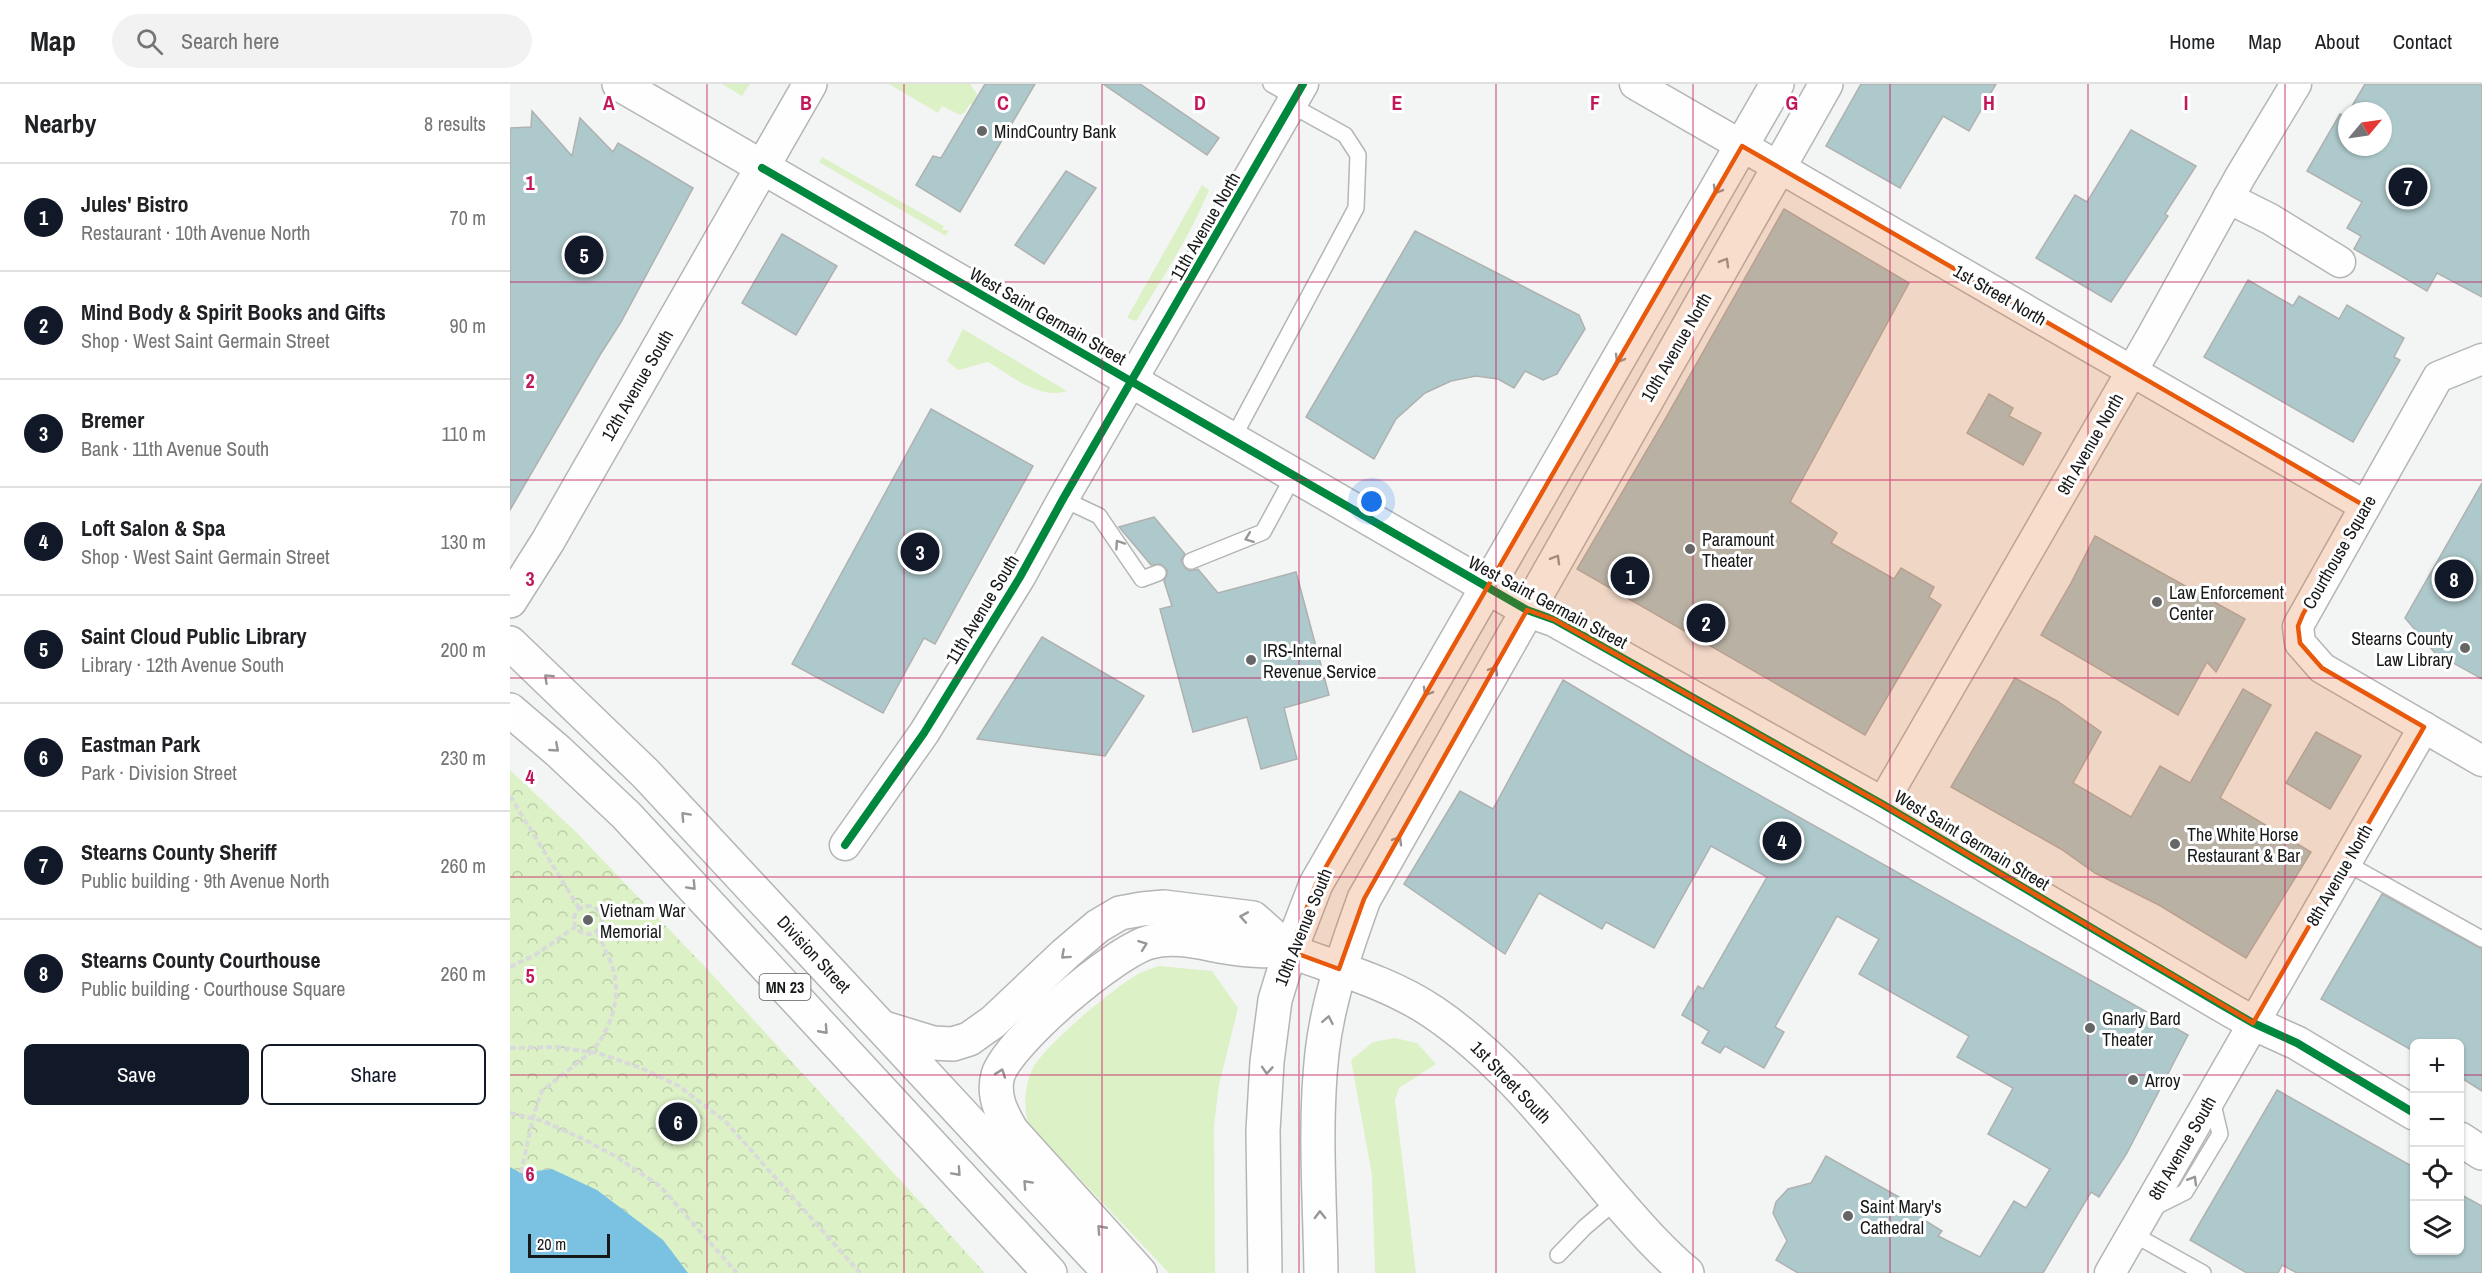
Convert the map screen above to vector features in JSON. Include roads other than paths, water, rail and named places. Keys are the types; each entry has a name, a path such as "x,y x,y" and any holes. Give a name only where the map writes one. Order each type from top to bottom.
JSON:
{"main road":[{"name":"West Saint Germain Street","path":"619,84 1527,610 1555,620 1882,804 2253,1023 2297,1043 2410,1110"},
{"name":"12th Avenue South","path":"510,601 548,541 810,84"},
{"path":"1488,587 1776,84"},
{"name":"10th Avenue North","path":"1527,610 1826,84"},
{"name":"10th Avenue South","path":"1265,1273 1263,1131 1267,1062 1275,1000 1290,951 1316,884 1488,587"},
{"path":"1321,1273 1318,1124 1321,1063 1338,969 1364,899 1527,610"},
{"name":"Division Street","path":"510,643 646,774 1110,1273"},
{"name":"MN 23","path":"510,710 558,751 626,815 1050,1273"},
{"path":"882,1028 933,1043 952,1044 969,1039 993,1022 1098,926 1120,913 1164,907 1253,918 1290,951"},
{"path":"1140,1273 1012,1131 998,1106 998,1077 1005,1061 1020,1042 1090,978 1131,950 1149,942 1173,938 1239,949 1290,951"},
{"name":"1st Street South","path":"1290,951 1386,986 1432,1011 1471,1041 1518,1084 1643,1231 1687,1273"},
{"path":"2464,1142 2482,1153"}],"street":[{"name":"1st Street North","path":"1635,84 2365,506"},
{"name":"9th Avenue North","path":"1882,804 2132,371 2228,198 2296,84"},
{"name":"11th Avenue North","path":"1132,382 1290,93"},
{"path":"2228,198 2270,219 2340,262"},
{"name":"Courthouse Square","path":"2482,359 2438,377 2298,626 2300,643 2322,668 2482,761"},
{"name":"11th Avenue South","path":"845,845 924,733 1020,577 1132,382"},
{"name":"8th Avenue North","path":"2253,1023 2424,727"},
{"name":"8th Avenue South","path":"2110,1273 2253,1023"}],"lane":[{"path":"1232,440 1356,208 1358,155 1345,135 1290,93"},
{"path":"1191,561 1263,532 1294,476"},
{"path":"1063,499 1099,516 1142,579 1158,573"},
{"path":"2346,863 2482,939"},
{"path":"1558,1255 1585,1227 1617,1200"},
{"path":"2139,1223 2203,1273"}],"water":[{"path":"510,1167 521,1173 552,1169 597,1190 663,1240 688,1273 510,1273"}],"place":[{"name":"MindCountry Bank","path":"982,131"},
{"name":"Stearns County Sheriff","path":"2408,187"},
{"name":"Saint Cloud Public Library","path":"584,255"},
{"name":"Paramount Theater","path":"1690,549"},
{"name":"Bremer","path":"920,552"},
{"name":"Jules' Bistro","path":"1630,576"},
{"name":"Stearns County Courthouse","path":"2454,579"},
{"name":"Law Enforcement Center","path":"2157,602"},
{"name":"Mind Body & Spirit Books and Gifts","path":"1706,623"},
{"name":"Stearns County Law Library","path":"2465,648"},
{"name":"IRS-Internal Revenue Service","path":"1251,660"},
{"name":"Loft Salon & Spa","path":"1782,841"},
{"name":"The White Horse Restaurant & Bar","path":"2175,844"},
{"name":"Vietnam War Memorial","path":"588,920"},
{"name":"Gnarly Bard Theater","path":"2090,1028"},
{"name":"Arroy","path":"2133,1080"},
{"name":"Eastman Park","path":"678,1122"},
{"name":"Saint Mary's Cathedral","path":"1848,1216"}]}
